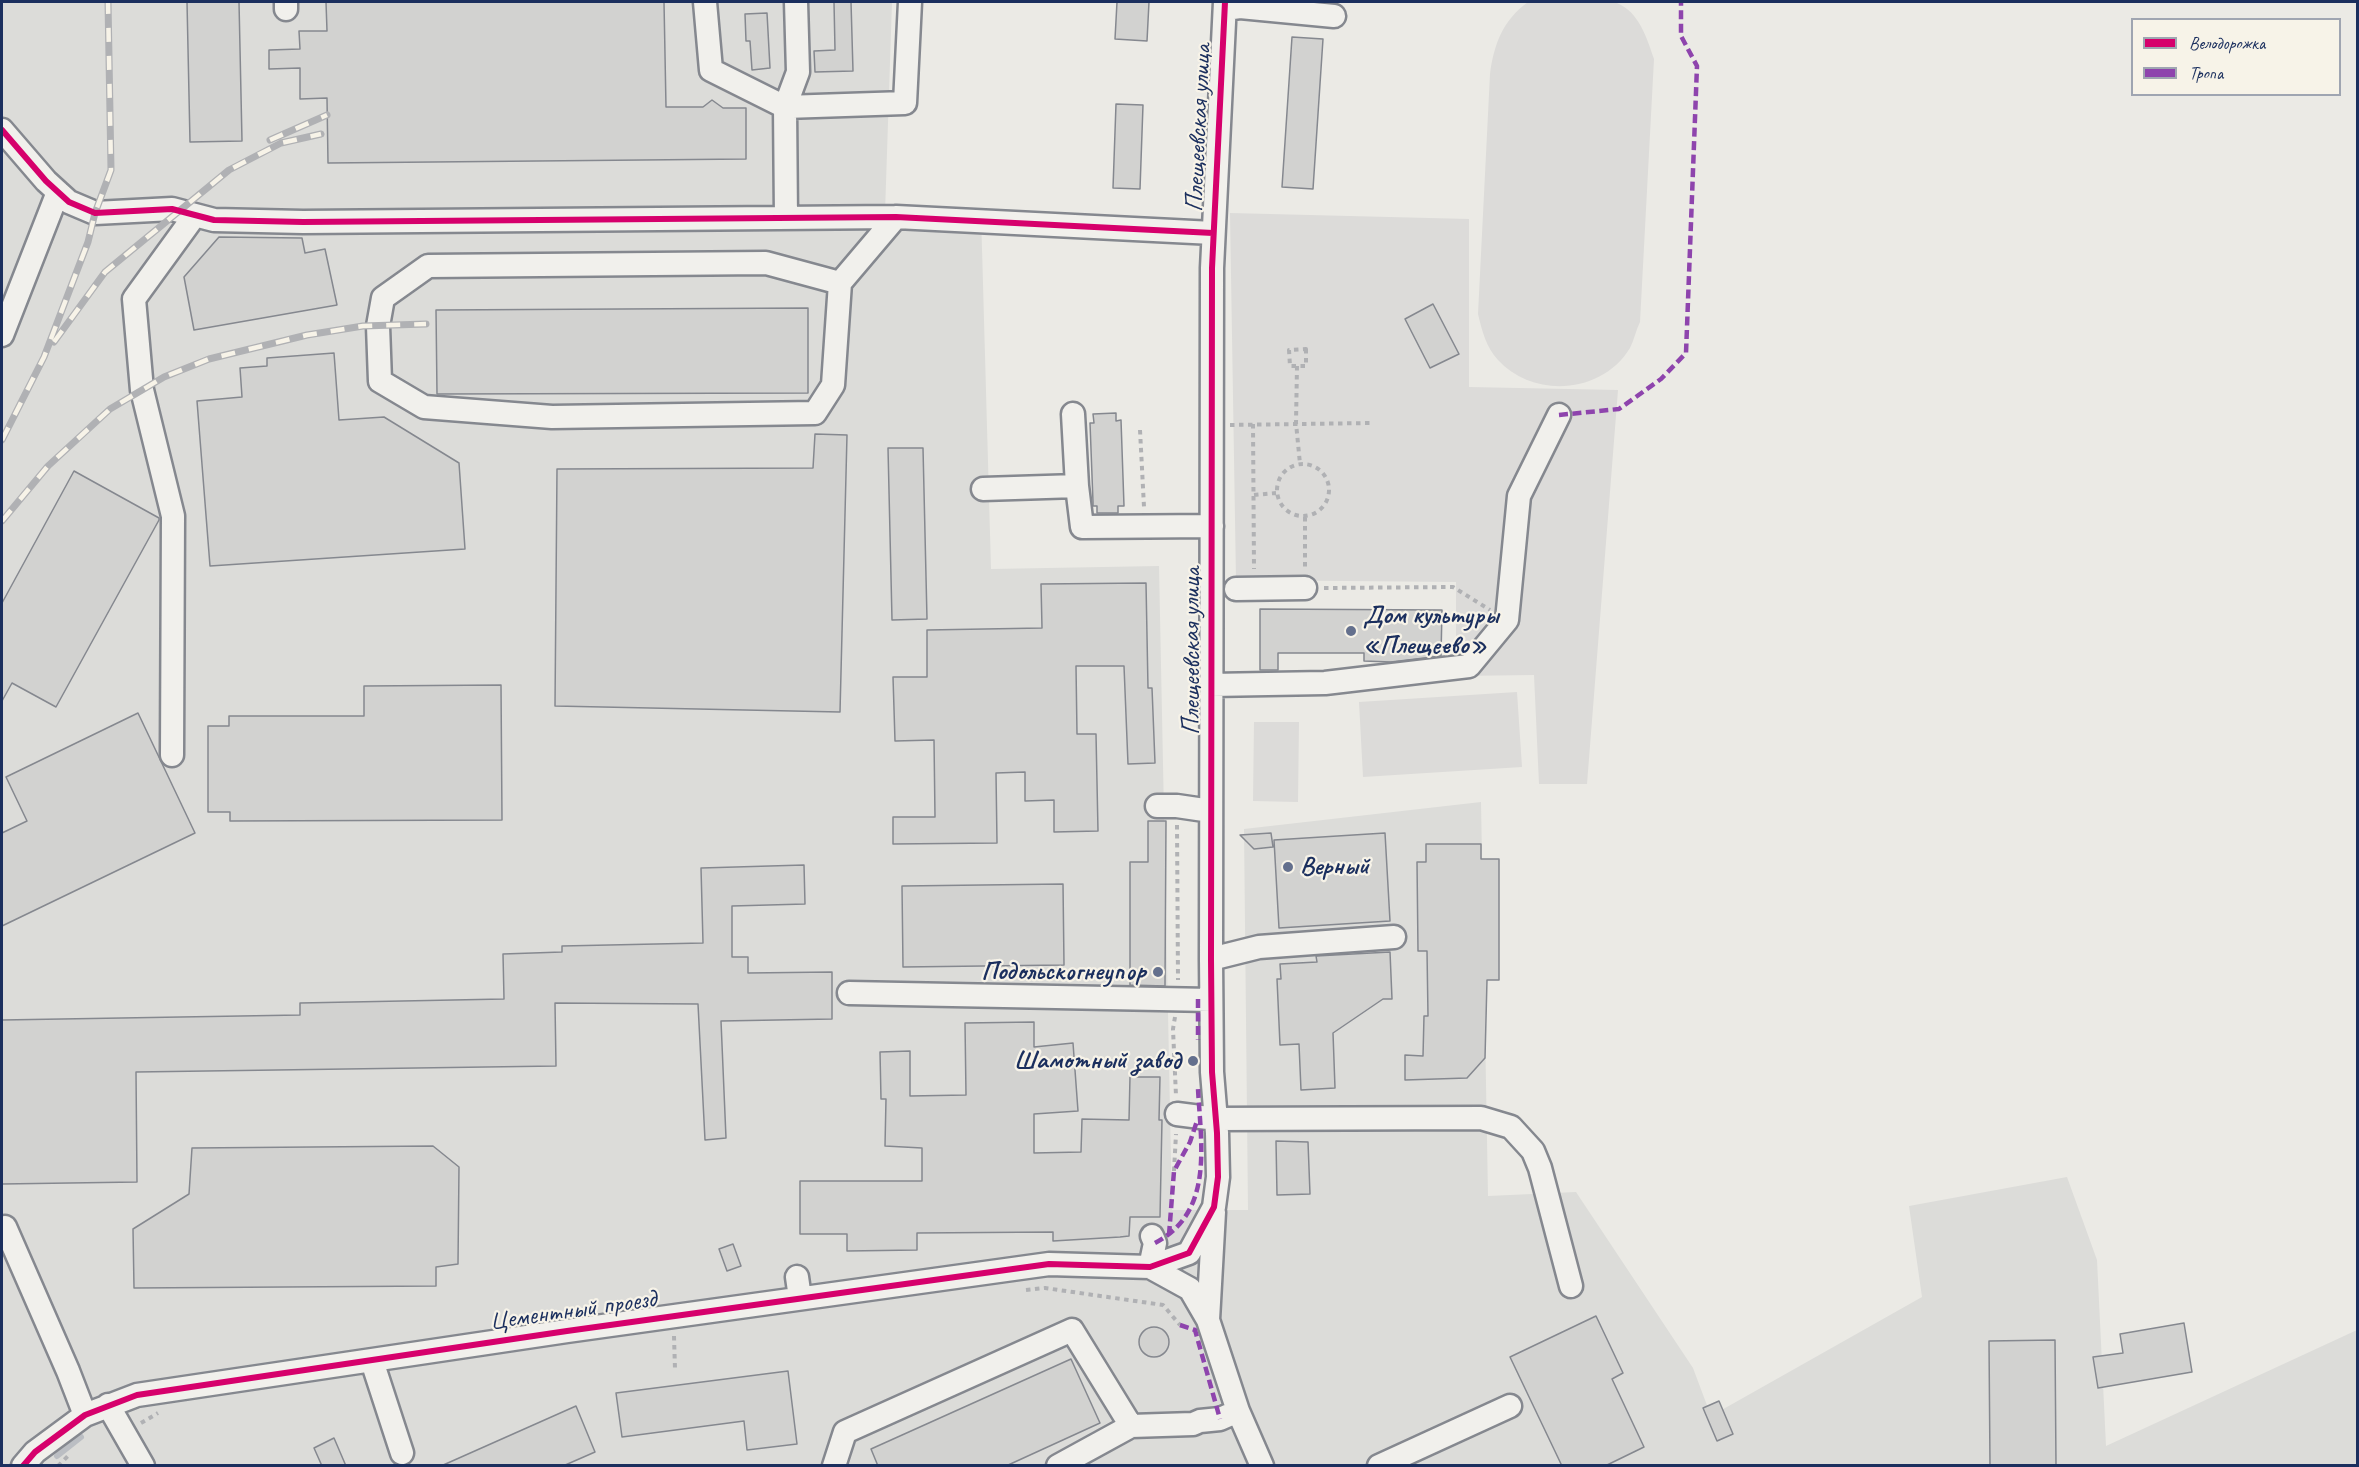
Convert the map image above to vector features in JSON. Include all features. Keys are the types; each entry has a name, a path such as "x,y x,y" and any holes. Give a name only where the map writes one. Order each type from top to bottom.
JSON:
{"street":[{"path":"705,2 711,70 785,107 906,103 910,2"},
{"path":"786,218 785,107 798,72 796,2"},
{"path":"1225,5 1334,16"},
{"name":"Плещеевская улица","path":"1150,1266 1189,1253 1214,1207 1218,1178 1212,1072 1211,959 1213,233 1225,5"},
{"path":"2,130 69,202 95,213 172,209 204,217 303,222 896,217 1213,233"},
{"path":"2,335 58,192"},
{"path":"172,755 173,516 142,390 134,299 204,217"},
{"path":"840,283 766,263 428,266 383,298 378,326 380,381 424,407 552,417 815,413 832,385 840,283 896,217"},
{"path":"1073,414 1082,527 1212,526"},
{"path":"1211,685 1325,683 1469,666 1507,620 1519,496 1559,415"},
{"path":"983,489 1077,486"},
{"path":"1245,589 1305,588"},
{"path":"1167,806 1211,811"},
{"path":"1211,959 1259,947 1394,937"},
{"path":"849,993 1212,1000"},
{"path":"1177,1114 1216,1119 1481,1118 1511,1127 1533,1151 1540,1168 1571,1286"},
{"path":"1208,1320 1214,1207"},
{"path":"5,1227 85,1415"},
{"path":"1152,1236 1155,1242 1150,1266 1190,1289 1208,1320 1238,1411 1262,1466"},
{"name":"Цементный проезд","path":"23,1466 35,1452 85,1415 137,1395 372,1361 798,1288 1049,1264 1150,1266"},
{"path":"834,1466 845,1432 1072,1330 1131,1426"},
{"path":"372,1361 402,1454"},
{"path":"108,1405 143,1466"},
{"path":"1379,1466 1510,1406"},
{"path":"1059,1466 1131,1426 1193,1424 1220,1419 1238,1411"}],"path":[{"path":"1306,349 1306,366 1298,366 1290,366 1290,350 1306,349"},
{"path":"1298,366 1296,423 1300,464"},
{"path":"1234,424 1370,423"},
{"path":"1245,589 1254,495 1253,424"},
{"path":"1140,430 1145,526"},
{"path":"1300,464 1312,465 1320,470 1329,486 1325,504 1320,511 1305,517 1289,513 1278,501 1276,493 1280,476 1286,469 1300,464"},
{"path":"1254,495 1276,493"},
{"path":"1305,517 1305,588 1453,587 1507,620"},
{"path":"1167,806 1178,1000 1173,1029 1177,1114 1174,1171"},
{"path":"674,1332 675,1369"},
{"path":"58,1466 74,1450"}],"shaded area":[{"path":"2,2 892,2 885,213 981,213 991,569 1159,566 1172,1210 1248,1210 1244,829 1481,802 1488,1196 1576,1192 1693,1368 1711,1416 1922,1297 1909,1206 2067,1177 2097,1260 2106,1446 2357,1330 2357,1465 2,1466"},
{"path":"1528,2 1617,3 1625,7 1637,19 1654,59 1640,322 1630,348 1618,363 1603,375 1567,386 1530,381 1513,373 1490,350 1478,314 1490,74 1501,34 1512,17"},
{"path":"1230,213 1469,219 1469,387 1618,390 1587,784 1539,784 1534,675 1456,676 1456,582 1236,580"},
{"path":"1517,692 1522,767 1363,777 1359,702"},
{"path":"1254,722 1299,722 1298,802 1253,801"}],"building":[{"path":"187,2 239,2 242,141 190,142"},
{"path":"326,2 664,2 666,107 703,107 712,100 723,108 746,108 746,159 328,163 327,98 300,99 300,68 269,69 269,50 300,49 299,31 327,31"},
{"path":"834,2 851,2 853,71 815,72 814,51 835,50"},
{"path":"1117,2 1149,2 1147,41 1115,39"},
{"path":"767,13 770,68 752,70 750,41 746,41 745,14"},
{"path":"1292,37 1323,39 1313,189 1282,187"},
{"path":"1116,104 1143,105 1140,189 1113,188"},
{"path":"219,237 302,238 305,253 325,249 337,305 194,330 184,277"},
{"path":"1433,304 1459,354 1430,368 1405,319"},
{"path":"808,308 808,393 437,394 436,310"},
{"path":"334,353 339,420 384,417 459,463 465,549 210,566 197,401 242,397 240,368 267,366 267,358"},
{"path":"1116,413 1116,421 1121,420 1124,506 1118,506 1118,513 1097,513 1097,506 1093,506 1090,423 1094,423 1093,414"},
{"path":"815,434 847,435 840,712 555,706 557,469 813,468"},
{"path":"888,448 923,448 927,619 892,620"},
{"path":"74,471 159,520 56,707 12,683 2,701 2,603"},
{"path":"1146,583 1148,688 1152,688 1155,763 1128,764 1124,666 1076,666 1077,734 1096,734 1098,831 1054,832 1054,800 1025,801 1025,772 996,773 997,843 893,844 893,817 935,817 934,740 895,741 893,677 927,677 927,630 1042,628 1041,584"},
{"name":"Дом культуры «Плещеево»","path":"1260,609 1442,610 1441,656 1391,662 1364,661 1364,653 1278,653 1278,670 1260,670"},
{"path":"501,685 502,820 230,821 230,812 208,812 208,726 229,726 229,716 364,716 364,686"},
{"path":"138,713 195,833 2,926 2,833 27,821 6,777"},
{"path":"1148,821 1166,821 1165,986 1130,985 1130,862 1148,862"},
{"path":"1271,833 1273,847 1254,849 1240,835"},
{"path":"1385,833 1390,921 1279,928 1274,840"},
{"path":"1426,844 1481,844 1481,859 1499,859 1499,980 1487,980 1485,1058 1467,1078 1405,1080 1405,1055 1423,1056 1424,1016 1428,1016 1427,951 1418,951 1417,862 1426,862"},
{"path":"804,865 805,904 732,906 732,957 748,957 748,973 832,972 832,1019 721,1021 726,1138 705,1140 698,1004 555,1003 556,1066 136,1072 137,1182 2,1184 2,1020 300,1015 300,1003 504,999 503,954 562,952 562,946 703,943 701,868"},
{"path":"1063,884 1064,965 903,967 902,886"},
{"path":"1390,952 1392,999 1383,999 1333,1033 1335,1088 1301,1090 1299,1044 1280,1045 1277,979 1281,979 1280,964 1317,962 1316,956"},
{"path":"1034,1022 1034,1047 1073,1043 1078,1111 1034,1114 1034,1153 1081,1152 1082,1119 1129,1120 1130,1077 1160,1077 1159,1120 1162,1120 1160,1217 1130,1217 1129,1236 1120,1237 1053,1241 1053,1232 917,1233 917,1250 847,1251 847,1234 800,1234 800,1181 922,1181 922,1148 885,1146 886,1099 881,1099 880,1052 910,1051 910,1096 966,1095 965,1023"},
{"path":"1276,1141 1308,1142 1310,1194 1277,1195"},
{"path":"433,1146 459,1167 458,1264 436,1267 436,1286 134,1288 133,1229 189,1194 192,1148"},
{"path":"733,1244 741,1266 727,1271 719,1249"},
{"path":"1596,1316 1623,1373 1612,1379 1644,1447 1605,1466 1562,1466 1510,1357"},
{"path":"2184,1323 2192,1372 2098,1388 2093,1357 2123,1353 2120,1334"},
{"path":"1154,1327 1160,1328 1168,1336 1168,1348 1160,1356 1154,1357 1148,1356 1140,1348 1139,1342 1140,1336 1148,1328"},
{"path":"2055,1340 2056,1466 1990,1466 1989,1341"},
{"path":"1071,1359 1100,1423 1006,1466 878,1466 871,1449"},
{"path":"788,1371 797,1444 747,1450 744,1421 622,1437 616,1393"},
{"path":"1719,1401 1733,1434 1717,1441 1703,1408"},
{"path":"576,1406 595,1452 563,1466 441,1466"},
{"path":"334,1438 346,1466 322,1466 314,1448"}],"waterway":[{"path":"57,1456 81,1437"}],"railway":[{"path":"2,440 44,357 88,242 95,213 111,170 108,2"},
{"path":"270,140 327,115"},
{"path":"54,342 105,272 229,170 281,143 321,134"},
{"path":"2,521 48,466 110,409 164,377 209,359 307,335 363,326 426,324"}],"marked path":[{"path":"1559,415 1619,409 1661,379 1686,353 1697,66 1681,36 1681,2"},
{"path":"1198,999 1198,1040"},
{"path":"1155,1243 1174,1230 1187,1214 1195,1196 1200,1176 1201,1155 1198,1089"},
{"path":"1169,1235 1174,1171 1190,1142 1197,1121"},
{"path":"1180,1325 1195,1330 1220,1419"}],"cycle path":[{"path":"23,1466 35,1452 85,1415 137,1395 567,1331 1049,1264 1150,1267 1189,1253 1214,1207 1218,1177 1212,1072 1211,959 1212,268 1225,2"},
{"path":"2,130 46,181 69,202 95,213 172,209 214,220 303,222 896,217 1213,233"}],"place":[{"name":"Дом культуры «Плещеево»","path":"1351,631"},
{"name":"Верный","path":"1288,867"},
{"name":"Подольскогнеупор","path":"1158,972"},
{"name":"Шамотный завод","path":"1193,1061"}]}
